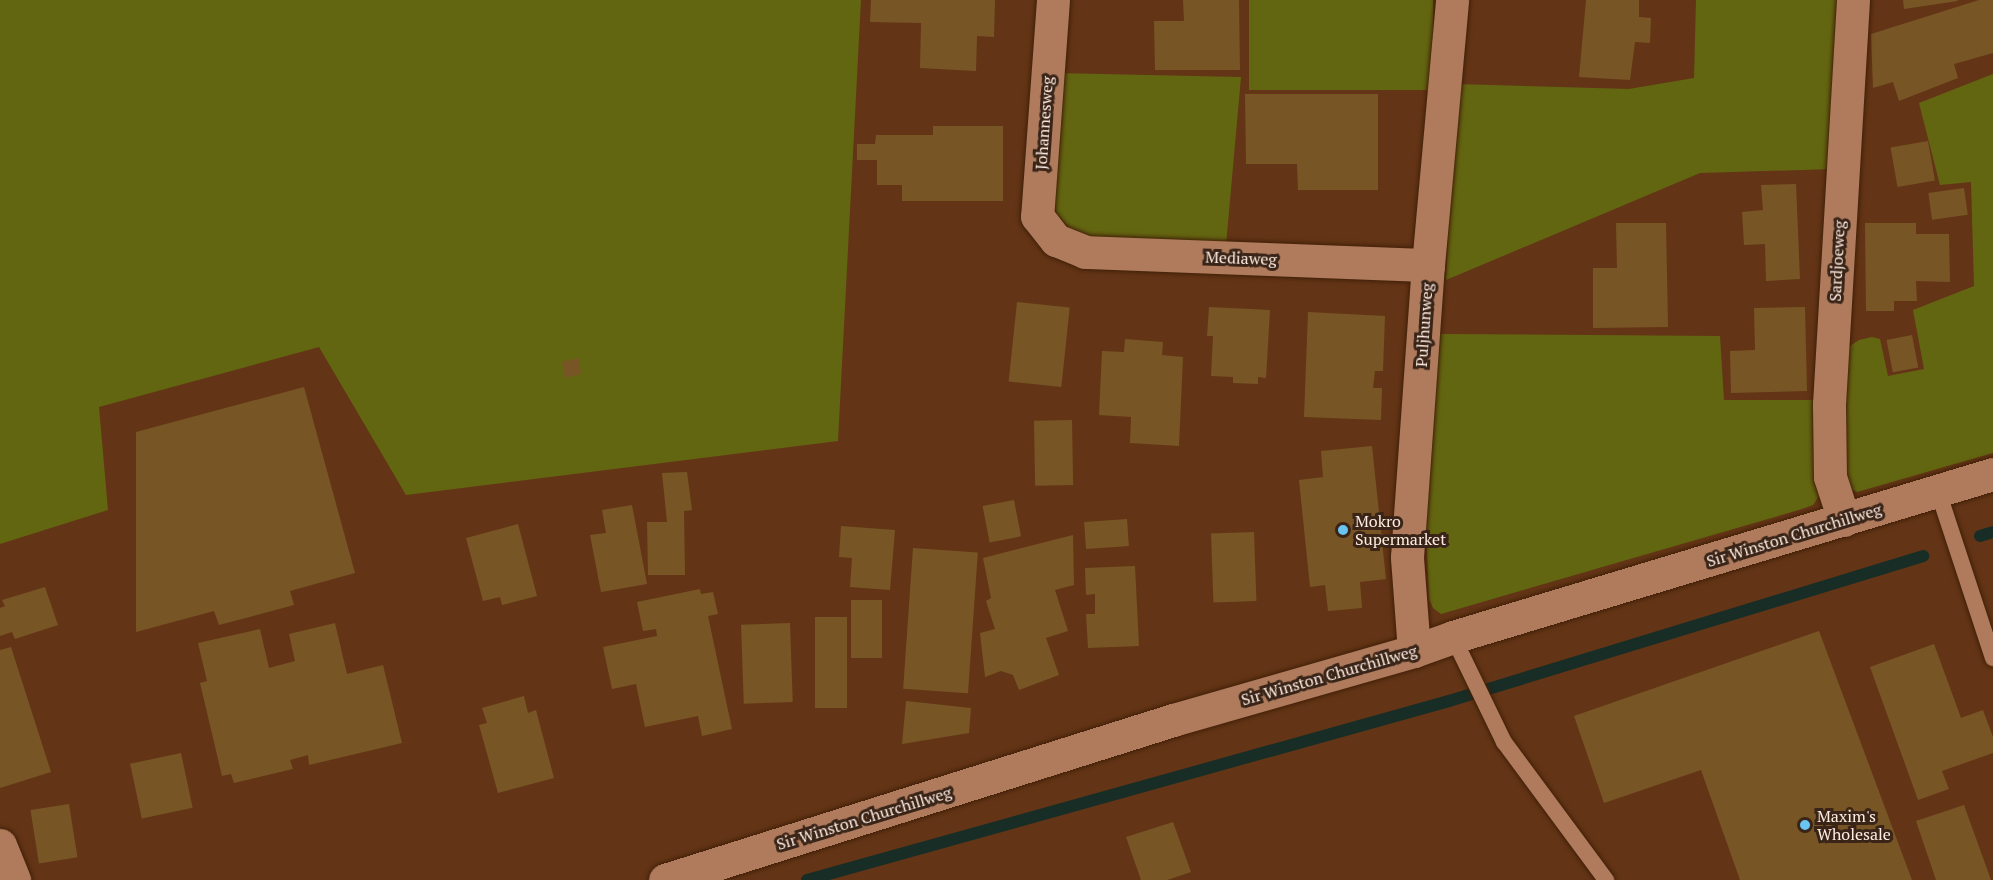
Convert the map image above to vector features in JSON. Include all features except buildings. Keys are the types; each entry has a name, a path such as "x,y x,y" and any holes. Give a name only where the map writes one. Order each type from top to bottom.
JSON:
{"street":[{"name":"Johannesweg","path":"1053,0 1038,216 1056,240"},
{"name":"Puljhunweg","path":"1414,651 1407,556 1428,265 1452,0"},
{"name":"Sardjoeweg","path":"1844,520 1830,477 1829,404 1853,0"},
{"name":"Mediaweg","path":"1056,240 1085,252 1428,265"},
{"name":"Sir Winston Churchillweg","path":"665,880 1173,720 1414,651 1453,637 1993,474"},
{"path":"0,845 14,880"}],"lane":[{"path":"1938,491 1993,658"},
{"path":"1453,637 1499,732 1606,880"}],"shaded area":[{"path":"0,0 861,0 838,441 406,495 319,347 99,407 108,510 0,544"},
{"path":"1249,0 1433,0 1433,90 1249,90"},
{"path":"1696,0 1843,0 1833,169 1700,173 1446,280 1455,84 1629,89 1694,78"},
{"path":"1054,73 1241,77 1226,245 1092,240 1071,229 1057,216 1051,206"},
{"path":"1993,74 1993,453 1857,492 1846,487 1844,350 1859,340 1872,337 1880,339 1888,376 1924,369 1913,310 1974,286 1971,182 1940,185 1919,103"},
{"path":"1439,334 1720,336 1724,400 1822,400 1819,496 1813,505 1802,509 1441,614 1433,608 1429,599 1426,525"}],"waterway":[{"path":"1980,536 1993,532"},
{"path":"807,880 1449,701 1923,556"}],"place":[{"name":"Mokro Supermarket","path":"1343,530"},
{"name":"Maxim's Wholesale","path":"1805,825"}]}
